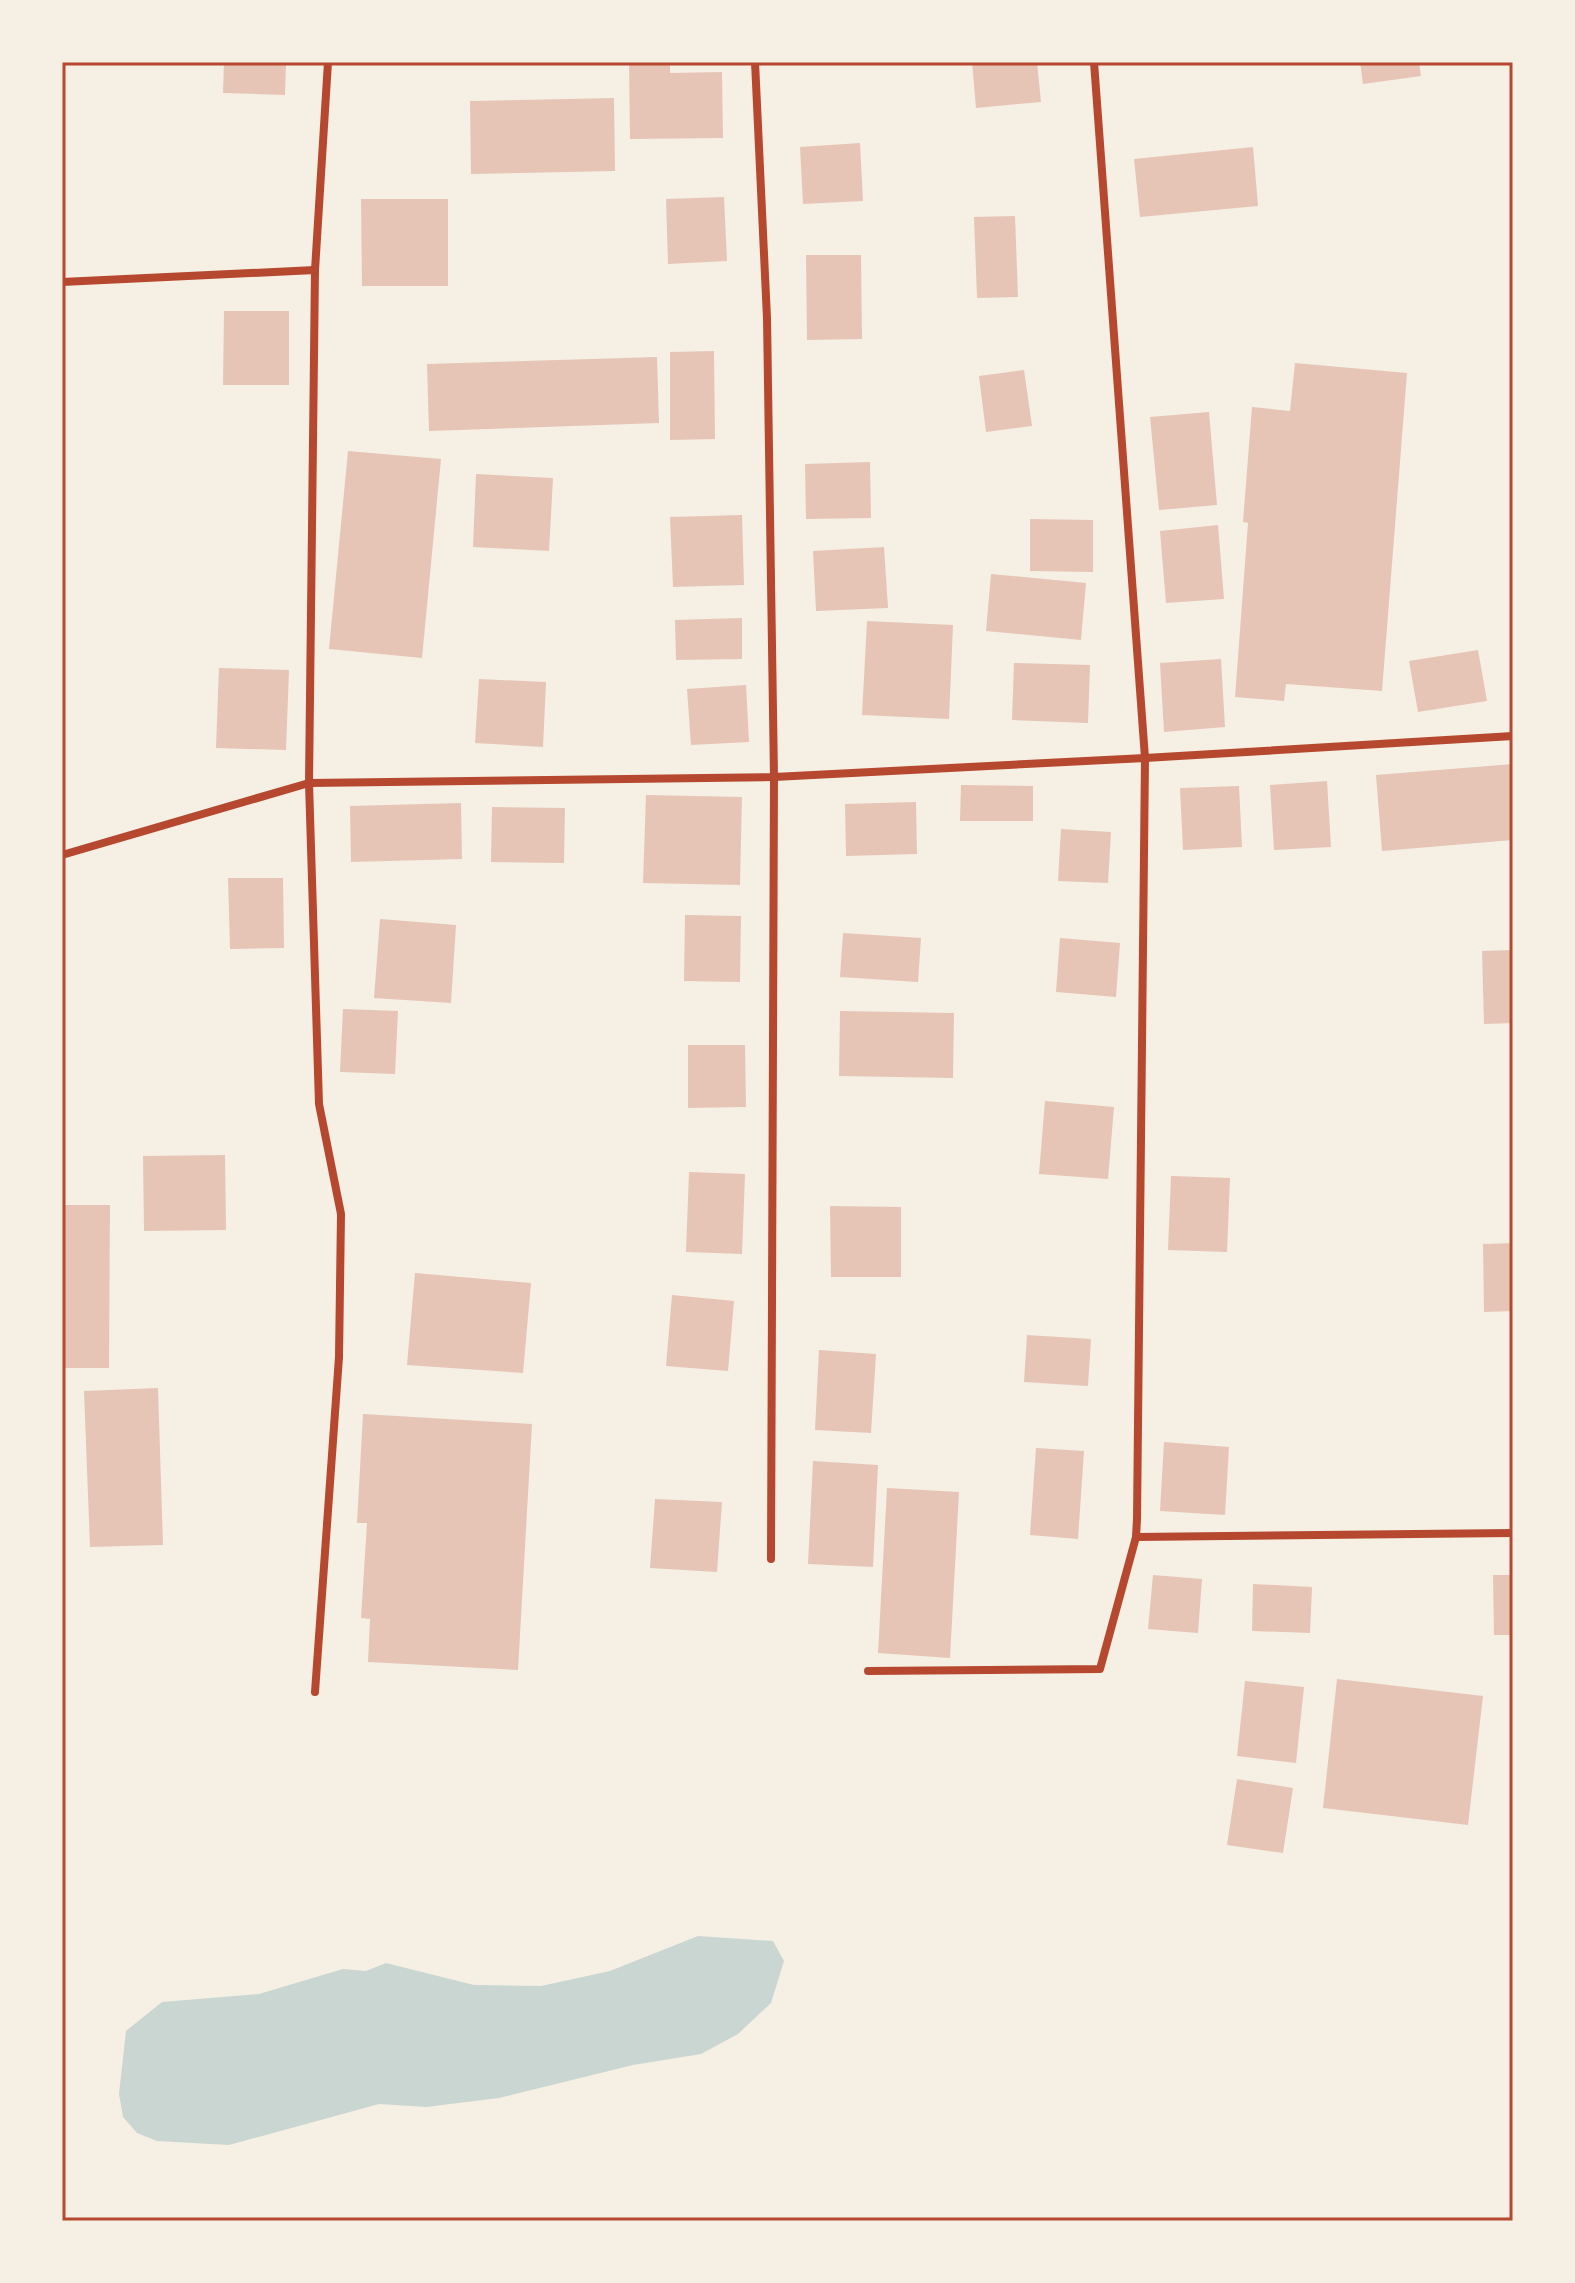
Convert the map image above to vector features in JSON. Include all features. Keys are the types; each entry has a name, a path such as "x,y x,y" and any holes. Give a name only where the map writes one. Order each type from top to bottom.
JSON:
{"street":[{"path":"315,1692 339,1357 341,1214 319,1104 309,783 315,270 328,62"},
{"path":"755,62 767,318 774,777 771,1559"},
{"path":"868,1671 1100,1669 1136,1537 1145,758 1094,62"},
{"path":"62,282 315,270"},
{"path":"62,855 309,783 774,777 1513,736"},
{"path":"1136,1537 1513,1533"}],"shaded area":[{"path":"698,1936 773,1941 784,1961 771,2003 738,2034 701,2054 633,2065 499,2098 426,2107 379,2104 229,2145 157,2141 137,2133 123,2117 119,2094 126,2031 162,2002 259,1994 343,1969 366,1971 386,1963 474,1985 541,1986 610,1971"}],"building":[{"path":"224,62 286,62 285,95 223,93"},
{"path":"629,62 670,62 670,73 722,72 723,138 630,139"},
{"path":"972,62 1037,62 1041,102 976,108"},
{"path":"1360,62 1419,62 1421,76 1363,84"},
{"path":"614,98 615,171 471,174 470,101"},
{"path":"860,143 863,201 803,204 800,147"},
{"path":"1253,147 1258,206 1140,217 1134,159"},
{"path":"724,197 727,261 668,264 666,199"},
{"path":"361,199 448,199 448,286 362,286"},
{"path":"1015,216 1018,297 977,298 974,217"},
{"path":"806,255 861,255 862,339 807,340"},
{"path":"224,311 289,311 289,385 223,385"},
{"path":"714,351 715,439 670,440 670,352"},
{"path":"657,357 659,423 429,431 427,364"},
{"path":"1295,363 1407,373 1382,691 1286,684 1284,701 1235,697 1248,523 1243,522 1252,407 1290,411"},
{"path":"1024,370 1032,426 986,432 979,376"},
{"path":"1209,412 1217,505 1159,510 1150,417"},
{"path":"348,451 441,459 422,658 329,649"},
{"path":"870,462 871,518 806,519 805,464"},
{"path":"476,474 553,478 549,551 473,547"},
{"path":"742,515 744,585 673,587 670,517"},
{"path":"1030,519 1093,520 1093,572 1030,571"},
{"path":"1218,525 1224,599 1166,603 1160,531"},
{"path":"884,547 888,608 816,611 813,551"},
{"path":"991,574 1086,583 1081,640 986,631"},
{"path":"742,618 742,659 676,660 675,620"},
{"path":"867,621 953,625 949,719 862,715"},
{"path":"1478,650 1487,701 1418,712 1409,661"},
{"path":"1221,659 1225,727 1164,732 1160,663"},
{"path":"1014,663 1090,665 1088,723 1012,720"},
{"path":"219,668 289,670 286,750 216,748"},
{"path":"479,679 546,682 543,747 475,743"},
{"path":"746,685 749,742 691,745 687,689"},
{"path":"1513,764 1513,840 1382,851 1376,775"},
{"path":"1327,781 1331,847 1274,850 1270,785"},
{"path":"961,785 1033,786 1033,821 960,821"},
{"path":"1239,786 1242,847 1183,850 1180,788"},
{"path":"646,795 742,797 740,885 643,883"},
{"path":"916,802 917,854 846,856 845,804"},
{"path":"461,803 462,859 351,862 350,806"},
{"path":"492,807 565,808 564,863 491,862"},
{"path":"1061,829 1111,832 1108,883 1058,881"},
{"path":"228,878 283,878 284,948 230,949"},
{"path":"685,915 741,916 740,982 684,981"},
{"path":"380,919 456,925 451,1003 374,998"},
{"path":"843,933 921,938 918,982 840,977"},
{"path":"1060,938 1120,943 1116,997 1056,992"},
{"path":"1513,950 1513,1023 1484,1024 1482,951"},
{"path":"343,1009 398,1011 395,1074 340,1072"},
{"path":"840,1011 954,1013 953,1078 839,1076"},
{"path":"688,1045 745,1045 746,1107 688,1108"},
{"path":"1045,1101 1114,1107 1108,1179 1039,1174"},
{"path":"225,1155 226,1230 144,1231 143,1156"},
{"path":"689,1172 745,1174 742,1254 686,1252"},
{"path":"1171,1176 1230,1178 1227,1252 1168,1250"},
{"path":"62,1205 110,1205 109,1368 62,1368"},
{"path":"830,1206 901,1207 901,1277 831,1277"},
{"path":"1513,1243 1513,1311 1484,1312 1483,1244"},
{"path":"415,1273 531,1283 523,1373 407,1365"},
{"path":"672,1295 734,1301 728,1371 666,1366"},
{"path":"1027,1335 1091,1339 1088,1386 1024,1382"},
{"path":"819,1350 876,1354 871,1433 815,1430"},
{"path":"158,1388 163,1545 90,1547 84,1391"},
{"path":"363,1414 532,1424 518,1670 368,1662 370,1619 361,1618 367,1523 357,1523"},
{"path":"1164,1442 1229,1447 1225,1515 1160,1511"},
{"path":"1036,1448 1084,1451 1078,1539 1030,1535"},
{"path":"813,1461 878,1465 873,1567 808,1564"},
{"path":"887,1488 959,1492 950,1658 878,1653"},
{"path":"655,1499 722,1502 717,1572 650,1568"},
{"path":"1153,1575 1202,1579 1198,1633 1148,1629"},
{"path":"1493,1575 1513,1575 1513,1635 1494,1635"},
{"path":"1253,1584 1312,1587 1310,1633 1252,1631"},
{"path":"1337,1679 1483,1696 1468,1825 1323,1808"},
{"path":"1245,1681 1304,1687 1296,1763 1237,1756"},
{"path":"1237,1779 1293,1788 1283,1853 1227,1845"}]}
